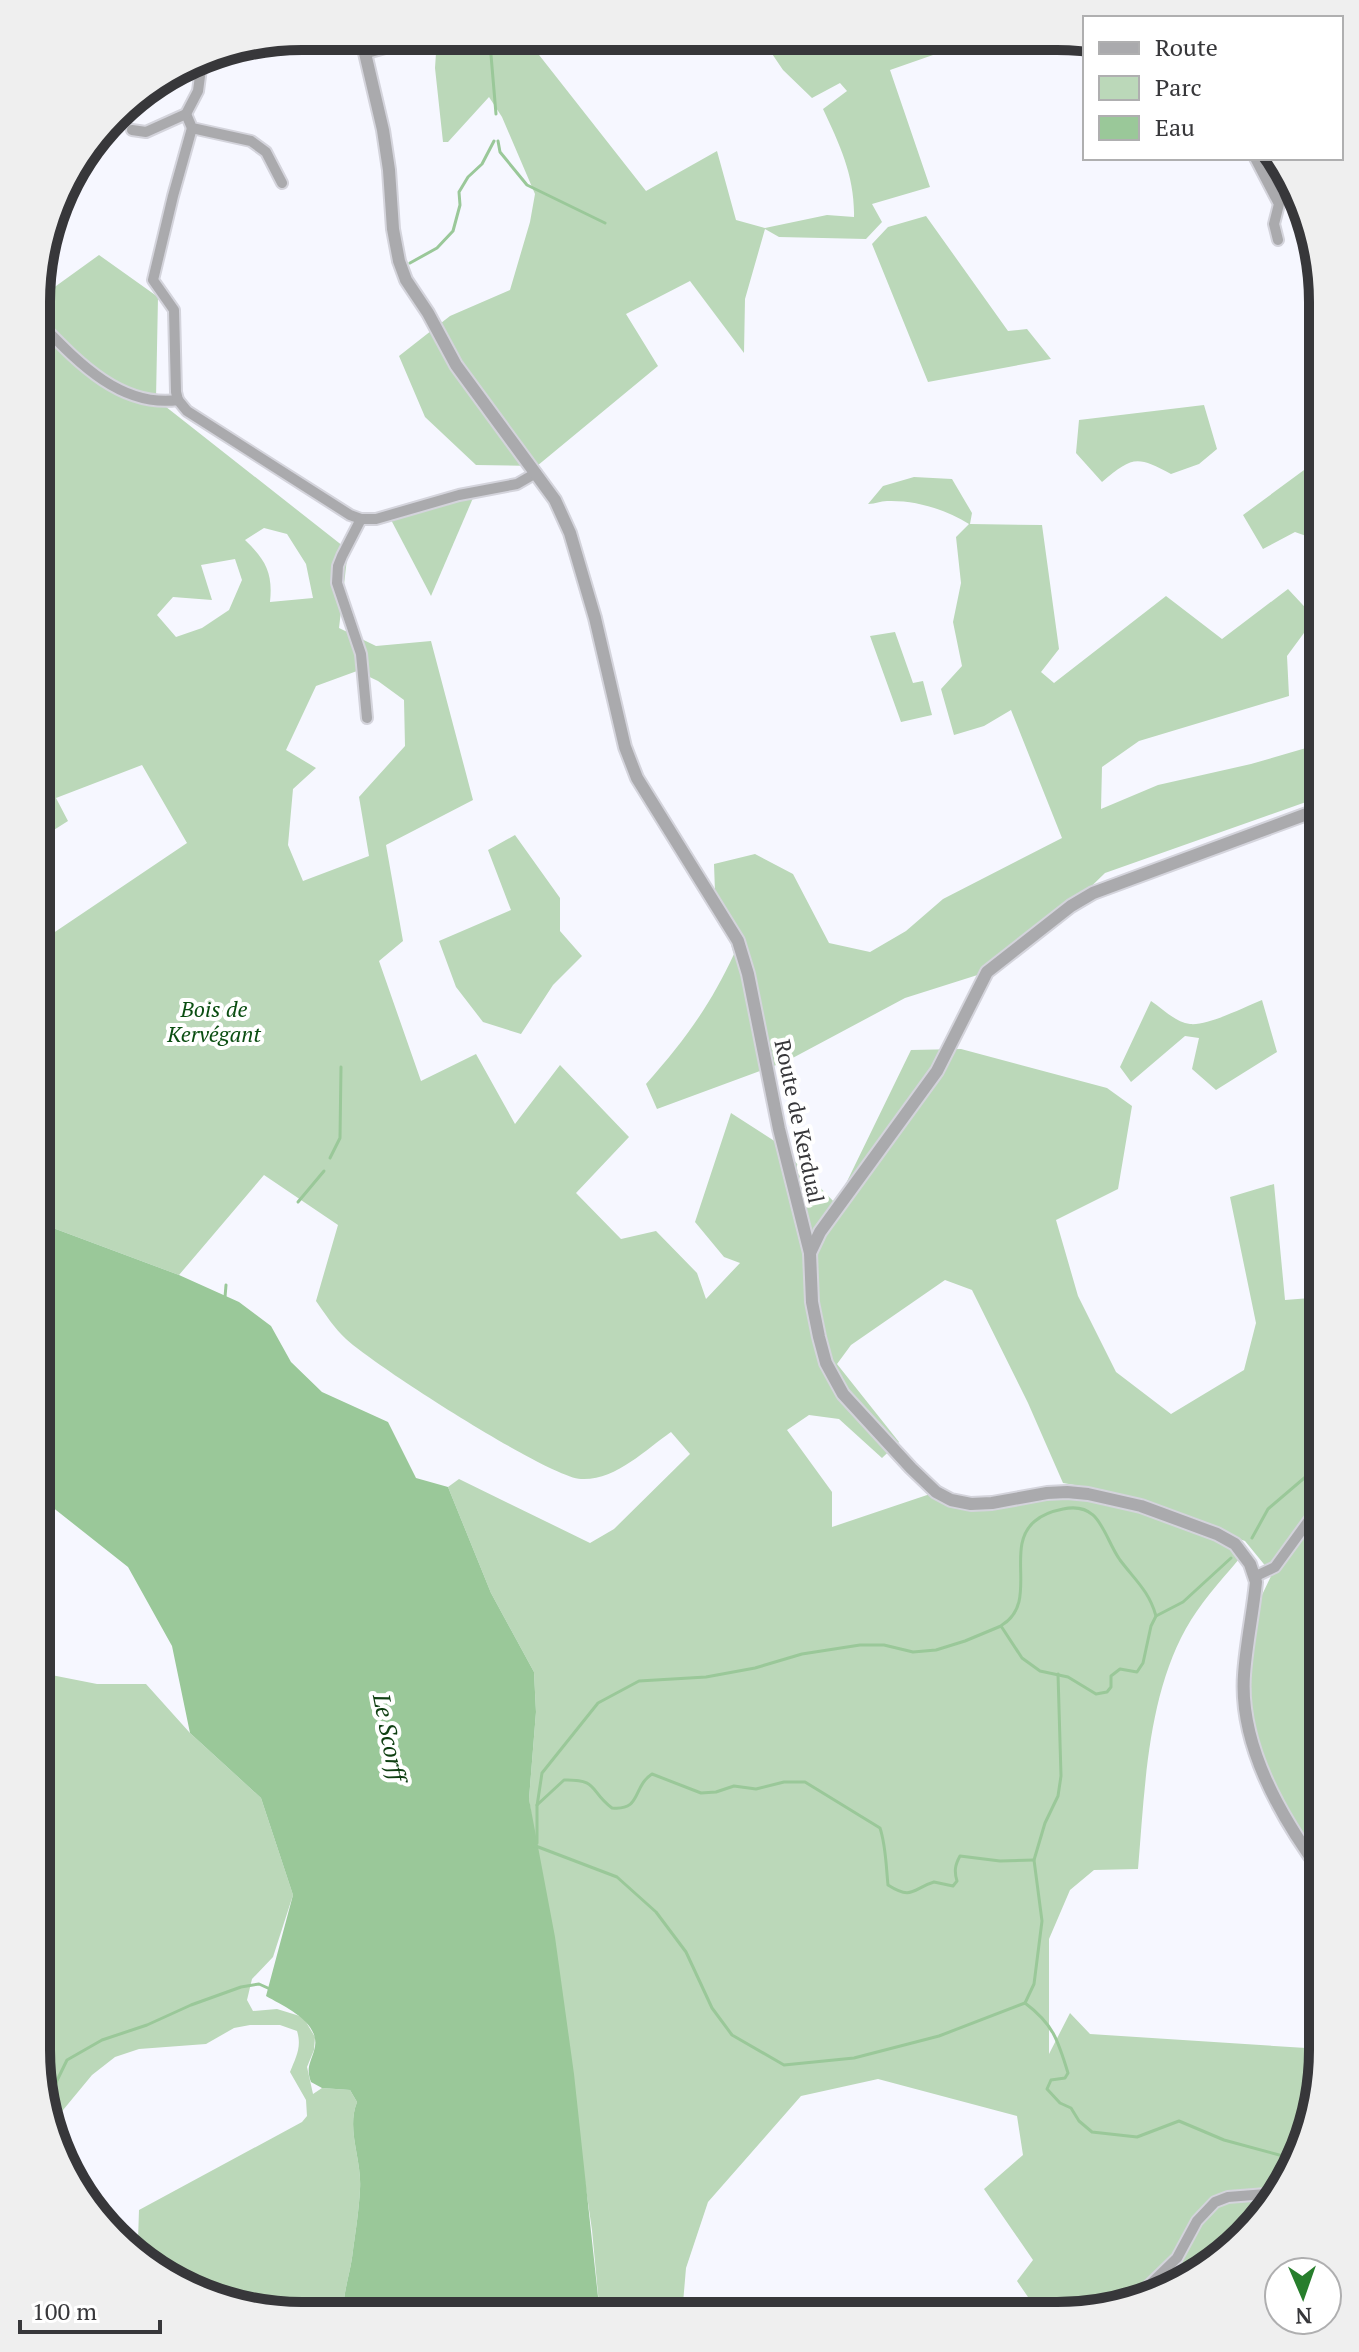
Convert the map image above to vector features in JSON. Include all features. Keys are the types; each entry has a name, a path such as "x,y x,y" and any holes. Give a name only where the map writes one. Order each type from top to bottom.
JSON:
{"street":[{"path":"367,53 375,51"},
{"name":"Route de Kerdual","path":"367,53 387,156 393,229 406,280 456,365 555,500 570,533 595,618 625,747 637,778 738,941 810,1253 812,1302 819,1337 826,1363 843,1394 936,1492 951,1500 971,1504 1047,1493 1088,1494 1141,1506 1217,1534 1235,1544 1244,1553 1256,1576"},
{"path":"132,130 146,132 186,114 198,91 201,71"},
{"path":"186,114 192,128 153,280 174,310 176,392 187,411 350,515 361,519 376,519 459,495 517,484 536,473"},
{"path":"192,128 251,141 266,152 282,183"},
{"path":"1256,160 1279,204 1274,224 1278,240"},
{"path":"50,333 89,370 110,385 133,395 178,400"},
{"path":"361,519 338,566 337,583 361,654 367,718"},
{"path":"810,1253 820,1232 937,1071 979,985 993,966 1071,906 1093,893 1309,813"},
{"path":"1308,1521 1275,1567 1256,1576 1244,1674 1245,1707 1250,1731 1281,1809 1308,1851"},
{"path":"1150,2285 1177,2258 1197,2221 1215,2202 1228,2197 1263,2194"}],"green space":[{"path":"770,50 947,50 890,70 930,187 872,204 882,222 866,239 779,237 765,229 745,299 744,353 690,281 626,314 658,366 537,466 476,465 425,417 399,356 450,316 510,290 535,194 502,117 489,97 448,142 443,142 436,53 536,51 646,191 717,151 736,220 765,228 827,215 854,217 849,175 841,148 823,109 847,91 840,83 812,98 783,70"},
{"path":"926,216 1008,331 1027,329 1051,359 928,382 872,244 888,227"},
{"name":"Bois de Kervégant","path":"99,255 158,297 156,399 348,550 339,628 376,646 431,641 473,800 386,845 403,941 379,961 421,1081 476,1054 515,1124 560,1065 629,1137 576,1193 621,1239 656,1231 697,1273 706,1299 740,1263 724,1257 695,1222 731,1113 776,1142 836,1204 911,1050 961,1049 1107,1088 1132,1106 1118,1189 1056,1220 1078,1296 1116,1372 1171,1414 1244,1370 1256,1323 1230,1197 1274,1184 1285,1300 1308,1298 1308,1851 1281,1809 1245,1707 1251,1618 1272,1574 1245,1541 1104,1490 1063,1483 1028,1403 972,1290 945,1280 851,1345 837,1364 899,1442 882,1458 839,1419 809,1415 787,1430 832,1492 832,1527 936,1492 971,1504 1047,1493 1141,1506 1244,1553 1191,1620 1165,1677 1146,1773 1138,1869 1094,1870 1070,1890 1049,1939 1049,2054 1070,2013 1090,2034 1308,2048 1307,2083 1290,2147 1257,2203 1210,2250 1183,2268 1138,2289 1090,2300 1031,2302 1017,2281 1033,2260 984,2189 1023,2155 1017,2116 878,2079 801,2096 708,2202 686,2268 683,2302 599,2302 592,2230 529,1799 536,1712 534,1672 491,1593 448,1487 459,1479 590,1543 614,1529 690,1454 671,1432 618,1470 581,1479 534,1460 424,1395 346,1339 316,1301 338,1225 264,1175 179,1275 50,1227 50,935 187,843 142,765 56,798 68,821 50,832 50,302 51,290","holes":["264,528 287,534 306,564 313,598 270,602 269,575 258,554 245,540","235,559 242,580 229,610 202,628 176,637 157,615 173,597 212,600 201,565","357,671 378,681 404,700 405,746 359,797 369,856 303,881 288,845 293,789 316,768 286,750 316,686"]},
{"path":"1204,405 1217,449 1199,464 1171,474 1150,464 1128,463 1102,482 1076,453 1079,420"},
{"path":"1309,466 1309,537 1295,532 1263,549 1243,515"},
{"path":"914,477 952,479 972,513 970,524 1042,525 1059,649 1041,672 1054,683 1166,596 1222,639 1288,589 1309,611 1309,626 1287,656 1289,696 1139,741 1102,767 1101,809 1158,785 1306,748 1309,749 1309,801 1105,873 1071,906 987,972 905,998 787,1061 657,1109 646,1084 695,1022 734,954 715,892 714,864 755,854 793,874 829,943 870,952 906,931 943,899 1062,838 1011,710 984,726 954,735 941,689 962,666 953,622 961,583 956,537 969,524 919,504 887,501 868,504 883,486"},
{"path":"473,498 431,596 389,516"},
{"path":"895,632 913,683 923,681 932,715 901,722 870,636"},
{"path":"515,835 560,898 560,931 582,956 553,985 521,1034 483,1022 456,987 439,941 511,910 488,850"},
{"path":"1262,1000 1277,1052 1216,1090 1192,1069 1199,1038 1185,1036 1131,1082 1120,1067 1151,1001 1174,1018 1198,1024"},
{"path":"50,1675 97,1684 146,1684 190,1733 261,1798 293,1895 273,1957 252,1979 247,2000 253,2011 277,2009 303,2017 315,2037 307,2067 313,2094 322,2088 350,2090 357,2102 353,2123 360,2178 359,2197 344,2302 269,2300 237,2293 205,2283 176,2268 138,2240 139,2210 302,2122 307,2116 306,2100 290,2072 299,2047 297,2031 280,2025 234,2028 206,2044 139,2049 115,2057 92,2075 59,2115 50,2050"}],"water":[{"name":"Le Scorff","path":"50,1227 179,1275 239,1302 271,1326 291,1362 322,1392 388,1422 416,1478 448,1487 491,1593 534,1672 536,1712 529,1799 555,1937 574,2074 599,2302 344,2302 359,2197 360,2178 353,2123 357,2102 350,2090 322,2088 311,2082 309,2069 314,2051 313,2032 300,2017 266,1996 293,1895 261,1798 190,1733 172,1646 128,1567 50,1505"}],"waterway":[{"path":"491,55 496,114"},
{"path":"410,263 437,248 453,231 460,205 459,192 468,177 482,164 494,141"},
{"path":"498,141 500,152 527,185 605,223"},
{"path":"330,1158 340,1138 341,1067"},
{"path":"298,1202 324,1171"},
{"path":"225,1297 226,1285"},
{"path":"1252,1538 1268,1509 1308,1475"},
{"path":"1002,1625 1013,1615 1019,1603 1022,1545 1026,1532 1045,1515 1076,1508 1086,1510 1099,1522 1120,1560 1145,1593 1156,1616"},
{"path":"537,1843 537,1806 542,1773 598,1703 639,1681 706,1677 755,1668 802,1654 860,1645 884,1645 913,1652 936,1650 1001,1626 1022,1658 1040,1671 1068,1677 1096,1694 1107,1692 1111,1687 1111,1676 1120,1669 1137,1672 1143,1663 1156,1616 1183,1602 1231,1558"},
{"path":"1025,2003 1034,1984 1042,1921 1034,1860 1045,1823 1058,1796 1061,1776 1058,1674"},
{"path":"537,1805 564,1780 589,1784 612,1808 622,1808 633,1802 652,1774 701,1793 734,1786 756,1789 784,1782 805,1782 880,1828 888,1885 896,1890 908,1893 934,1882 953,1886 957,1881 956,1868 960,1856 1000,1861 1034,1860"},
{"path":"533,1845 617,1877 656,1912 686,1952 712,2008 732,2035 784,2065 854,2058 939,2036 1025,2003 1042,2018 1053,2034 1068,2073 1065,2078 1051,2080 1047,2089 1060,2103 1071,2108 1079,2121 1092,2132 1137,2137 1179,2121 1224,2140 1285,2157"},
{"path":"54,2088 67,2060 102,2040 241,1987 259,1984 270,1989"}]}
